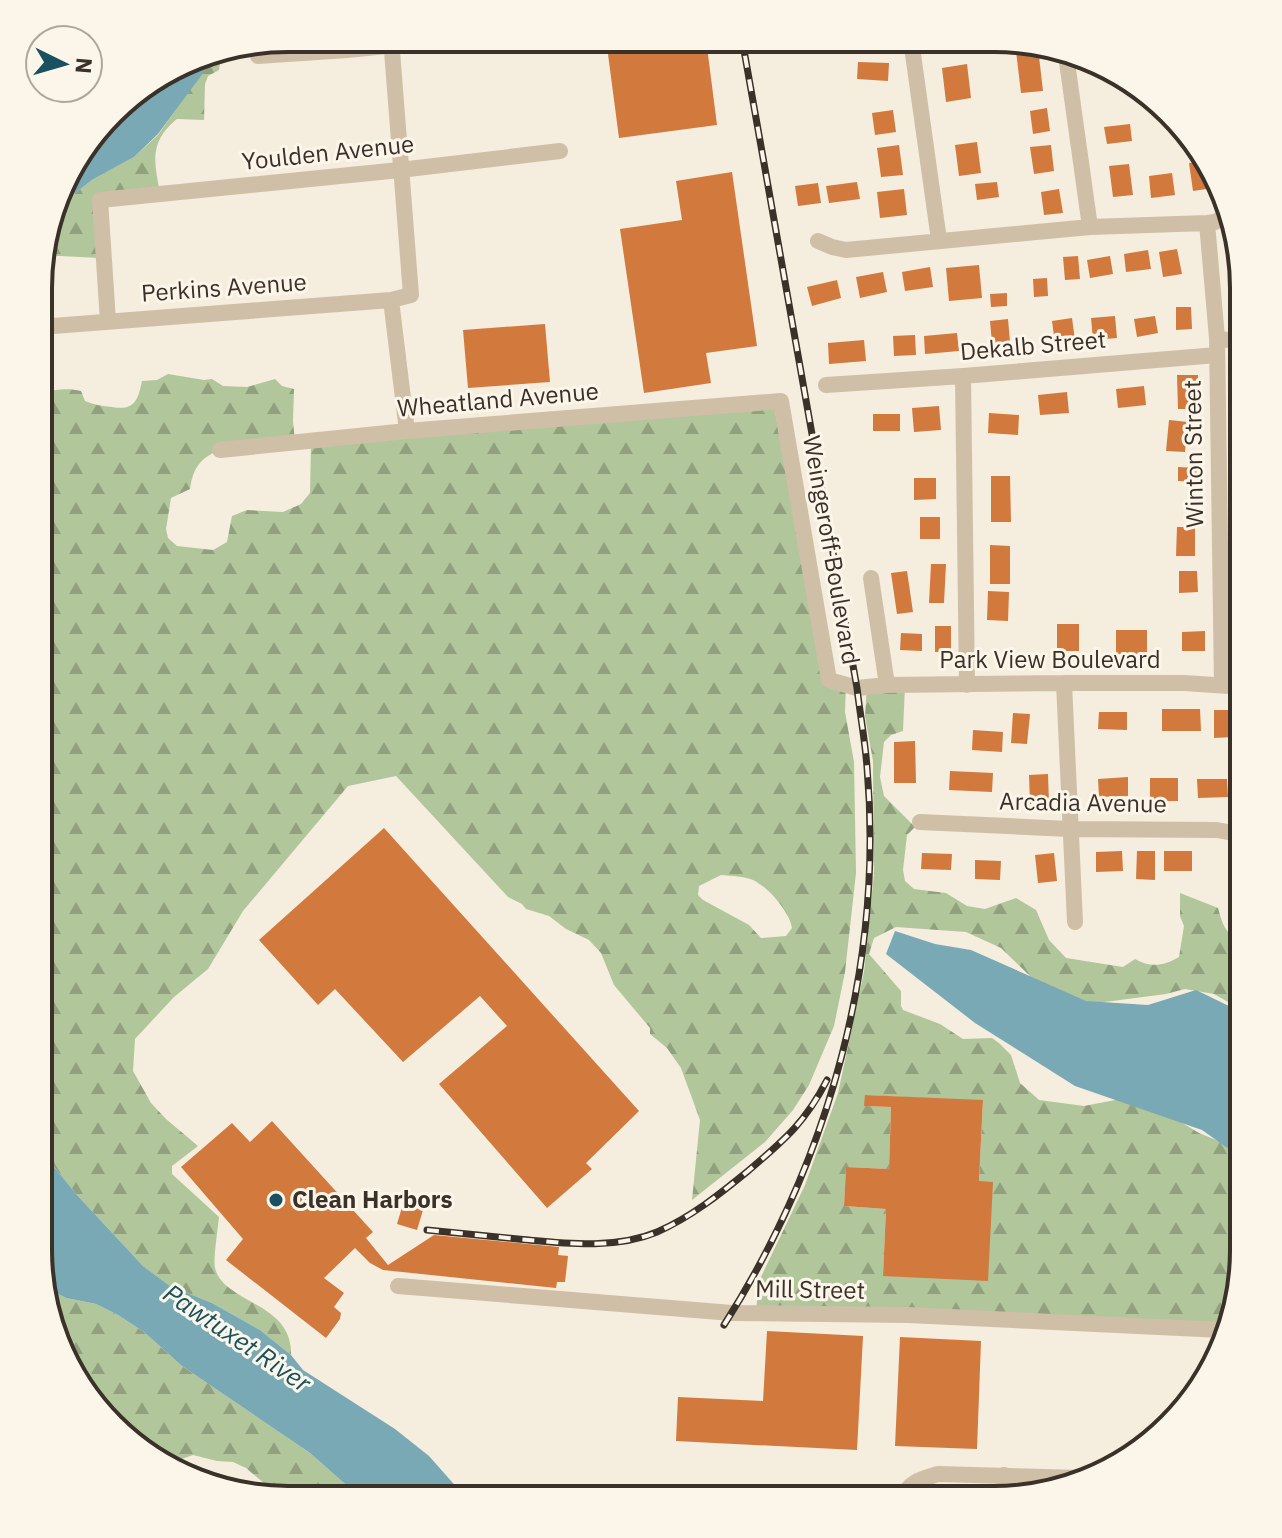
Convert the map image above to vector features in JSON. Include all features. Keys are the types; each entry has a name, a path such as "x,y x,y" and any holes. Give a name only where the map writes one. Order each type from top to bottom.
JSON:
{"street":[{"path":"258,56 296,52"},
{"path":"392,52 400,170"},
{"path":"913,52 939,240"},
{"path":"1067,64 1090,227"},
{"name":"Youlden Avenue","path":"108,321 100,200 560,151"},
{"name":"Perkins Avenue","path":"52,326 391,300 411,295 400,170"},
{"path":"818,241 846,250 1090,227 1207,223 1219,219"},
{"name":"Winton Street","path":"1207,223 1217,347 1222,685"},
{"path":"391,300 407,431"},
{"name":"Dekalb Street","path":"826,385 963,376 1230,345"},
{"path":"963,376 967,685"},
{"name":"Wheatland Avenue","path":"220,450 407,431 781,401"},
{"name":"Weingeroff Boulevard","path":"781,401 829,680 857,688"},
{"path":"871,578 887,685"},
{"path":"1064,683 1075,922"},
{"name":"Park View Boulevard","path":"857,688 1064,683 1230,686"},
{"name":"Arcadia Avenue","path":"920,822 1229,832"},
{"name":"Mill Street","path":"398,1286 732,1313 908,1315 1216,1330"},
{"path":"912,1485 938,1474 1058,1477"},
{"path":"1003,1485 1004,1475"}],"green space":[{"path":"220,62 219,70 208,76 205,84 204,120 177,119 158,144 155,162 160,193 105,200 100,258 54,256 71,196 92,180 134,157 158,135 205,68"},
{"path":"168,374 212,379 223,386 247,387 275,379 282,386 294,389 295,442 213,453 199,465 190,489 171,498 166,529 168,538 177,546 213,550 227,542 232,516 247,510 283,512 301,504 310,493 311,445 774,405 821,673 846,683 845,712 854,762 856,873 845,972 834,1026 809,1085 793,1110 765,1142 692,1200 700,1120 681,1068 667,1048 650,1034 650,1028 614,985 601,953 589,940 566,929 549,916 526,909 508,897 396,776 348,786 243,911 208,969 174,997 135,1039 133,1071 151,1103 198,1146 172,1166 172,1174 219,1217 215,1268 221,1280 231,1289 281,1324 289,1338 291,1355 260,1330 212,1303 170,1286 143,1266 52,1164 52,390 81,391 85,401 119,408 134,403 142,381 157,380","holes":["721,875 759,883 782,907 792,928 786,936 761,938 749,925 698,895 699,886"]},
{"path":"867,684 905,686 903,731 891,735 884,742 880,777 884,796 915,827 907,835 903,870 905,881 914,889 946,893 967,906 985,909 1016,898 1036,910 1049,940 1066,958 1123,967 1135,959 1157,965 1168,962 1179,957 1184,926 1180,916 1180,893 1218,908 1229,932 1229,1003 1214,994 1185,989 1097,1003 1068,998 1031,977 1001,948 966,932 896,927 874,938 869,954 901,991 903,1010 940,1024 963,1039 992,1038 1011,1055 1020,1083 1039,1100 1084,1106 1126,1098 1144,1100 1199,1133 1229,1145 1229,1266 1215,1331 756,1309 760,1279 805,1185 838,1093 864,972 874,874 873,761 865,716","holes":["865,1095 983,1101 979,1181 883,1276 886,1209 844,1206 846,1167 889,1169 891,1107 865,1106"]},
{"path":"56,1293 96,1304 144,1332 182,1366 310,1453 346,1485 265,1484 246,1468 233,1462 193,1455 179,1460 144,1437 121,1417 101,1394 67,1332"}],"water":[{"path":"206,67 158,134 134,157 92,180 71,196 101,144 132,110 183,76"},
{"path":"895,931 935,944 971,950 1086,1001 1148,1005 1196,990 1229,1006 1229,1149 1202,1130 1075,1086 975,1023 886,954"},
{"name":"Pawtuxet River","path":"52,1164 143,1266 170,1286 212,1303 260,1330 291,1355 303,1370 395,1429 429,1456 455,1485 346,1485 310,1453 182,1366 144,1332 96,1304 56,1293 54,1281"}],"building":[{"path":"608,52 708,52 717,125 619,138"},
{"path":"1016,53 1039,57 1043,91 1021,93"},
{"path":"858,62 889,63 888,81 857,79"},
{"path":"967,64 971,98 946,102 942,68"},
{"path":"1047,108 1050,131 1033,134 1030,111"},
{"path":"893,110 896,132 875,135 872,113"},
{"path":"1130,124 1132,141 1107,144 1104,127"},
{"path":"977,142 981,173 959,176 955,145"},
{"path":"899,145 903,175 881,177 877,148"},
{"path":"1051,145 1054,171 1034,174 1030,147"},
{"path":"1189,163 1193,163 1208,189 1193,191"},
{"path":"1129,164 1133,195 1113,197 1109,166"},
{"path":"732,172 757,346 706,353 711,383 644,393 620,229 682,220 676,181"},
{"path":"1172,173 1175,195 1151,198 1149,176"},
{"path":"857,182 860,199 829,203 826,186"},
{"path":"997,182 999,197 977,200 975,184"},
{"path":"818,183 821,203 798,206 795,186"},
{"path":"904,189 907,215 880,218 877,192"},
{"path":"1059,189 1063,213 1044,215 1041,192"},
{"path":"1177,249 1182,274 1163,277 1159,252"},
{"path":"1148,250 1151,269 1126,272 1124,254"},
{"path":"1078,256 1080,279 1065,280 1063,257"},
{"path":"1110,256 1113,274 1090,278 1087,260"},
{"path":"979,265 982,298 949,301 946,268"},
{"path":"930,267 933,287 905,291 902,272"},
{"path":"883,272 887,292 860,298 856,277"},
{"path":"1047,278 1048,296 1034,297 1033,279"},
{"path":"837,280 841,298 812,306 807,287"},
{"path":"1007,293 1007,306 991,307 990,294"},
{"path":"1176,307 1191,307 1192,329 1176,330"},
{"path":"1115,316 1117,338 1093,340 1091,318"},
{"path":"1155,316 1158,333 1137,337 1134,319"},
{"path":"1072,318 1075,340 1055,343 1052,321"},
{"path":"1008,319 1010,342 992,343 990,321"},
{"path":"545,324 550,382 468,388 463,330"},
{"path":"957,333 959,351 925,354 924,336"},
{"path":"915,335 916,355 894,356 893,336"},
{"path":"864,340 866,361 829,364 828,343"},
{"path":"1177,375 1198,375 1198,409 1178,409"},
{"path":"1144,386 1146,405 1118,408 1116,389"},
{"path":"1067,392 1069,413 1040,415 1038,395"},
{"path":"939,406 941,430 914,432 912,408"},
{"path":"989,413 1019,415 1018,435 988,433"},
{"path":"873,414 900,414 900,431 873,431"},
{"path":"1169,420 1188,422 1185,452 1166,451"},
{"path":"1178,467 1197,468 1196,482 1178,481"},
{"path":"991,476 1010,476 1011,522 991,522"},
{"path":"914,478 936,478 936,499 914,500"},
{"path":"920,517 940,517 940,539 920,539"},
{"path":"1177,527 1195,527 1195,556 1176,556"},
{"path":"990,545 1010,546 1010,584 990,584"},
{"path":"931,564 946,564 944,603 929,603"},
{"path":"907,571 913,612 897,614 891,573"},
{"path":"1179,571 1197,571 1198,592 1179,593"},
{"path":"988,591 1009,592 1008,621 987,620"},
{"path":"1057,624 1079,624 1079,651 1057,651"},
{"path":"935,626 951,626 951,652 935,652"},
{"path":"1116,630 1147,630 1147,654 1116,654"},
{"path":"1205,631 1205,651 1182,651 1182,632"},
{"path":"901,633 922,634 922,651 900,650"},
{"path":"1162,709 1200,709 1201,731 1162,731"},
{"path":"1214,710 1230,710 1230,737 1214,738"},
{"path":"1099,712 1127,712 1127,730 1098,729"},
{"path":"1013,713 1030,714 1027,744 1011,743"},
{"path":"973,730 1003,732 1002,752 972,750"},
{"path":"915,741 916,783 894,783 894,742"},
{"path":"950,771 993,773 992,792 949,790"},
{"path":"1048,774 1049,803 1030,804 1029,775"},
{"path":"1128,777 1128,796 1099,797 1098,779"},
{"path":"1150,778 1178,778 1178,801 1150,801"},
{"path":"1197,779 1227,779 1228,797 1198,798"},
{"path":"384,828 639,1111 586,1163 592,1169 547,1208 439,1084 507,1026 480,996 403,1062 335,989 318,1005 259,940"},
{"path":"1122,851 1123,871 1096,872 1096,852"},
{"path":"1137,851 1155,851 1155,880 1136,879"},
{"path":"1164,851 1192,851 1192,871 1164,871"},
{"path":"922,853 952,854 951,870 921,869"},
{"path":"1054,853 1057,881 1038,883 1035,855"},
{"path":"975,860 1001,861 1000,880 975,879"},
{"path":"865,1095 983,1100 979,1181 993,1182 988,1281 883,1276 886,1209 844,1206 846,1167 889,1169 891,1107 864,1106"},
{"name":"Clean Harbors","path":"272,1121 373,1232 366,1238 388,1265 434,1235 559,1247 558,1255 568,1256 565,1282 557,1282 556,1288 383,1270 370,1263 355,1248 324,1278 344,1293 334,1307 341,1313 340,1319 326,1338 226,1260 243,1239 181,1167 232,1123 250,1142"},
{"path":"403,1204 423,1210 417,1230 397,1224"},
{"path":"767,1331 863,1336 857,1450 676,1441 678,1397 763,1401"},
{"path":"900,1337 981,1341 977,1449 895,1446"}],"railway":[{"path":"724,1325 761,1262 793,1196 820,1128 841,1058 857,986 867,914 870,840 867,767 857,688 744,52"},
{"path":"427,1230 588,1244 641,1238 682,1219 737,1180 793,1130 827,1080"}],"place":[{"name":"Clean Harbors","path":"276,1200"}]}
